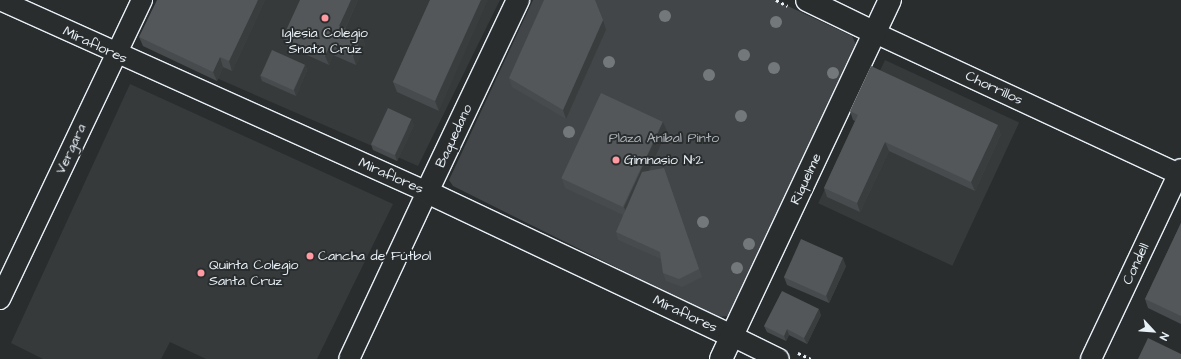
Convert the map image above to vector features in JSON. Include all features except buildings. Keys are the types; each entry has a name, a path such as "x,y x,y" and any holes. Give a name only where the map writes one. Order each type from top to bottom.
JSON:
{"street":[{"name":"Miraflores","path":"0,0 116,55 427,192 779,359"},
{"name":"Vergara","path":"0,299 142,0"},
{"name":"Baquedano","path":"349,359 518,0"},
{"name":"Chorrillos","path":"807,0 875,33 1180,173"},
{"name":"Riquelme","path":"721,359 890,0"},
{"name":"Condell","path":"1091,359 1180,173"}],"shaded area":[{"path":"163,0 500,0 418,166 143,46"},
{"path":"885,60 1019,123 952,266 818,203"},
{"name":"Quinta Colegio Santa Cruz","path":"130,84 393,204 317,359 206,359 170,342 161,359 43,359 11,343"}],"green space":[{"name":"Plaza Aníbal Pinto","path":"533,0 775,0 852,36 857,47 733,311 728,316 716,317 453,186 449,180"}],"place":[{"name":"Iglesia Colegio Snata Cruz","path":"325,18"},
{"name":"Gimnasio N°2","path":"616,160"},
{"name":"Cancha de Fútbol","path":"310,256"},
{"name":"Quinta Colegio Santa Cruz","path":"201,273"}]}
